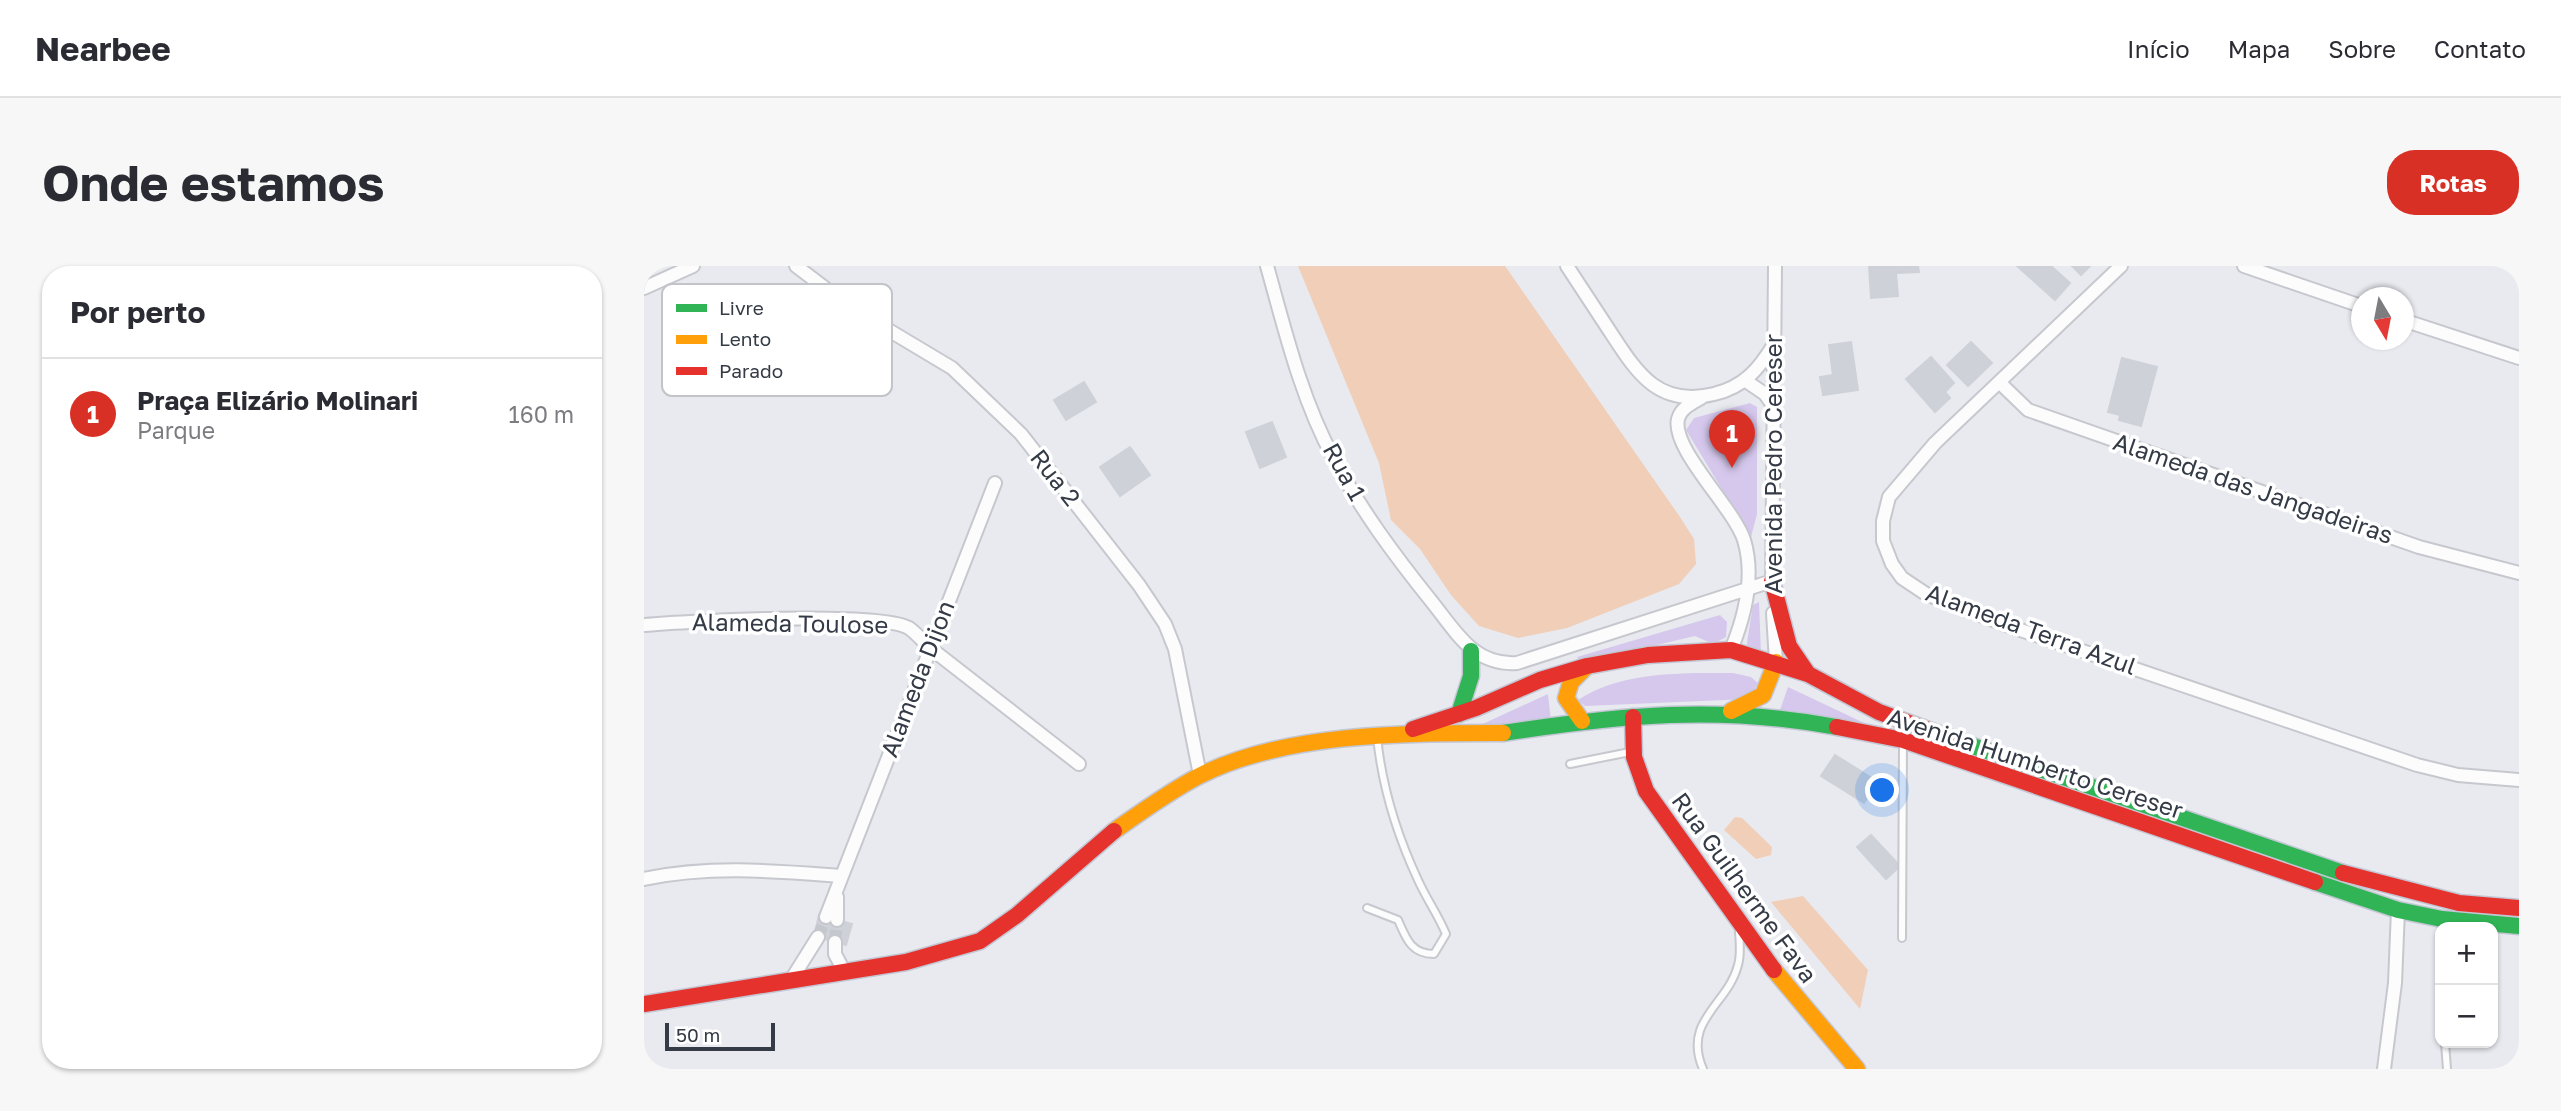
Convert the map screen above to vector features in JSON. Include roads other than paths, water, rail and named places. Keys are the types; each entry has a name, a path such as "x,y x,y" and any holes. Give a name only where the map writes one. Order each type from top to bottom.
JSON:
{"main road":[{"path":"1772,581 1789,646 1808,674"},
{"name":"Avenida Humberto Cereser","path":"1402,732 1459,714 1540,680 1587,666 1648,655 1731,650 1808,674 1879,712 2003,758 2364,880 2459,903 2519,908"},
{"path":"1459,714 1471,676 1471,651"},
{"path":"1727,713 1763,695 1776,662"},
{"path":"1582,722 1566,698 1571,682 1587,666"},
{"name":"Avenida Humberto Cereser","path":"644,1004 906,962 980,941 1017,915 1101,841 1200,775 1276,750 1402,732 1503,733 1633,717 1727,713 1812,720 1903,740 2439,922"},
{"name":"Rua Guilherme Fava","path":"1633,717 1632,751 1637,771 1649,796 1739,927 1818,1026 1857,1069"},
{"name":"Avenida Humberto Cereser","path":"2498,925 2519,926"}],"street":[{"path":"644,288 693,266"},
{"name":"Rua 2","path":"796,266 820,284"},
{"name":"Rua 1","path":"1267,266 1308,401 1333,457 1388,547 1471,651"},
{"path":"1567,266 1640,375 1662,391 1676,396 1705,397"},
{"name":"Avenida Pedro Cereser","path":"1775,266 1772,581 1776,662"},
{"name":"Alameda Terra Azul","path":"2121,266 1935,443 1889,496 1883,521 1884,541 1892,564 1902,578 1926,594 2006,625 2417,765 2458,775 2519,780"},
{"path":"2244,266 2351,303"},
{"path":"2414,324 2519,358"},
{"name":"Rua 2","path":"892,332 952,368 1021,433 1139,585 1165,624 1175,649 1200,775"},
{"path":"1731,650 1740,629 1748,589 1749,566 1743,538 1686,449 1678,426 1683,410 1705,397 1746,381 1775,343"},
{"path":"1746,381 1765,394 1774,408"},
{"name":"Alameda das Jangadeiras","path":"1999,382 2028,410 2419,547 2519,573"},
{"name":"Alameda Dijon","path":"832,918 842,876 995,483"},
{"path":"1471,651 1499,664 1517,663 1772,581"},
{"name":"Alameda Toulose","path":"644,625 701,620 889,622 909,628 929,647 1079,764"},
{"path":"644,879 704,870 758,870 842,876"},
{"path":"2384,1069 2395,983 2398,910"},
{"path":"791,980 818,937"},
{"path":"835,942 835,954 845,972"}],"lane":[{"path":"1367,908 1398,920 1407,943 1423,954 1434,954 1446,934 1418,881 1399,830 1383,780 1377,735"},
{"path":"1902,938 1903,740"},
{"path":"1570,764 1632,751"},
{"path":"1703,1069 1697,1042 1701,1026 1738,968 1739,927"},
{"path":"2445,1048 2447,1069"}],"tunnel":[{"path":"818,937 826,917"},
{"path":"835,942 837,920"}],"place":[{"name":"Praça Elizário Molinari","path":"1732,468"}]}
